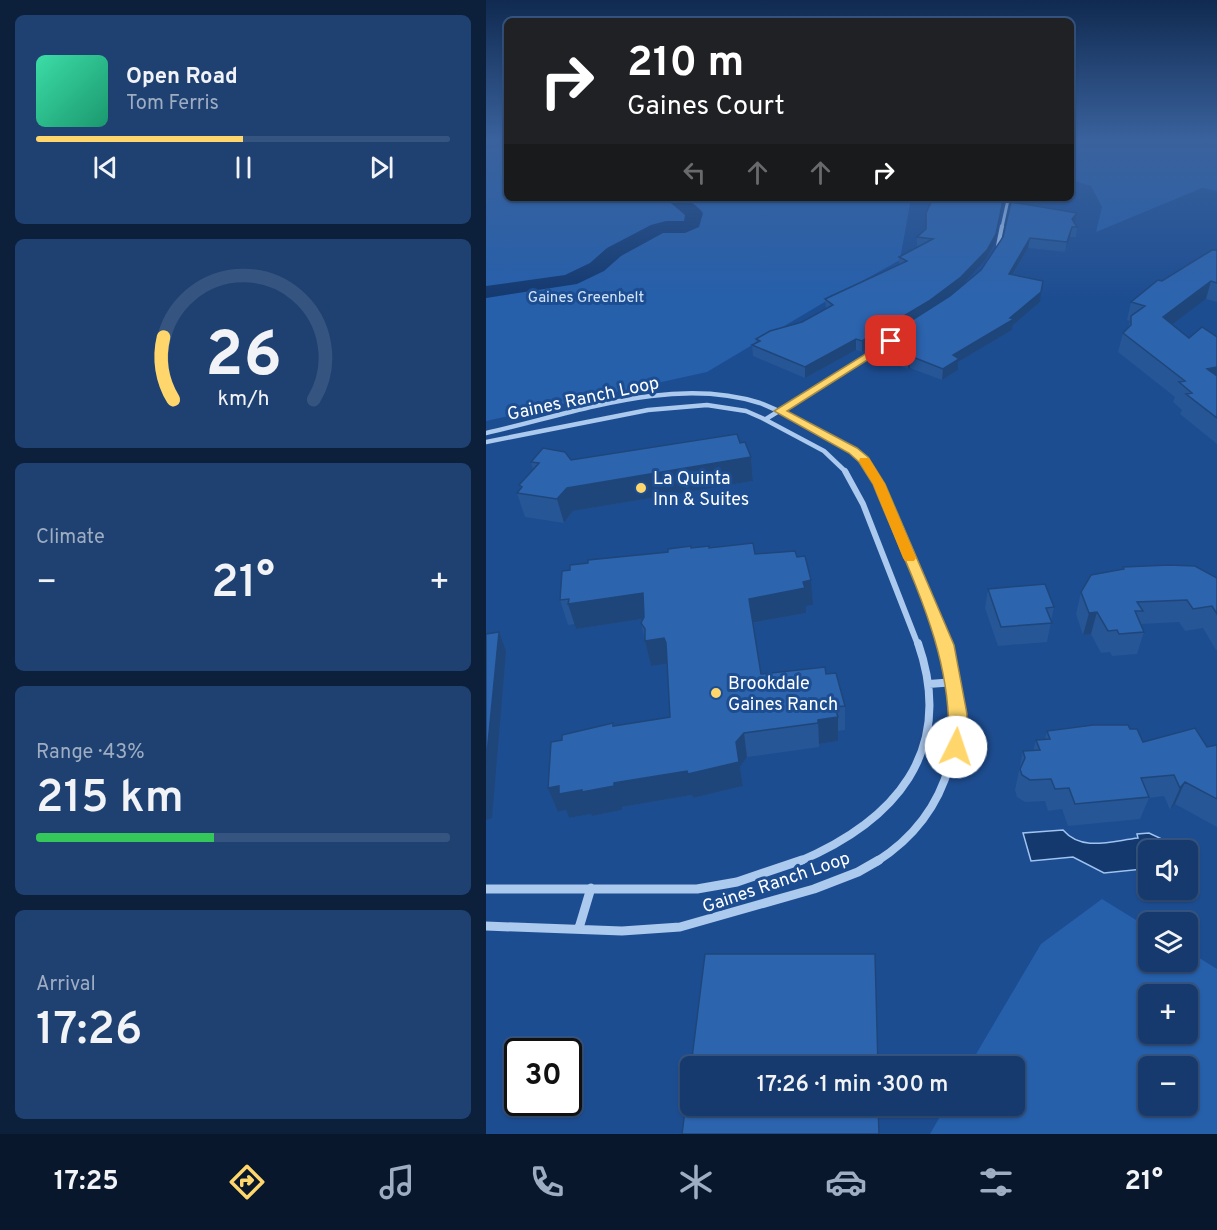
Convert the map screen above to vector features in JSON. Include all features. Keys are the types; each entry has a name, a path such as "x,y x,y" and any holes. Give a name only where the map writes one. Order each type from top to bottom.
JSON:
{"street":[{"path":"995,253 1001,242 1008,201"},
{"path":"766,419 881,347"},
{"name":"Gaines Ranch Loop","path":"486,433 634,401 681,395 752,401 779,411 853,450 872,471 946,645 955,682 958,714 956,747 945,783 924,816 892,849 860,871 702,924 623,931 523,924 486,926"},
{"name":"Gaines Ranch Loop","path":"486,442 682,405 728,408 766,419 828,453 850,478 912,632 929,684 930,720 922,755 904,788 882,814 848,838 788,866 697,889 648,892 591,888 486,889"},
{"path":"548,421 549,430"},
{"path":"929,684 955,682"},
{"path":"579,928 591,888"}],"green space":[{"name":"Gaines Greenbelt","path":"486,194 504,194 504,201 910,201 900,260 707,372 486,421"},
{"path":"1095,194 1188,194 1096,232 1102,207"},
{"path":"1102,899 1138,921 1138,972 1198,972 1198,957 1217,969 1217,1134 930,1134 940,1116 1025,1116 1025,1056 975,1056 1041,944"}],"shaded area":[{"path":"1063,830 1071,837 1088,843 1107,843 1138,838 1137,834 1149,833 1164,840 1138,840 1138,870 1104,873 1073,857 1031,861 1023,833"}],"building":[{"path":"932,201 1003,201 996,234 987,250 961,277 929,301 862,341 856,339 805,367 752,345 760,341 756,339 770,331 802,322 833,305 825,299 907,261 899,257 933,239 917,237 926,229 926,213"},
{"path":"1011,202 1077,213 1072,219 1077,227 1072,227 1067,242 1030,238 1009,274 1043,281 1041,292 1010,318 1014,319 953,355 959,359 943,369 873,345 950,296 981,270 1003,237"},
{"path":"1212,250 1217,250 1217,283 1211,281 1163,317 1189,338 1202,327 1217,337 1217,367 1207,369 1217,376 1217,418 1186,394 1192,393 1179,382 1185,381 1123,333 1131,325 1131,316 1145,306 1131,302 1158,280 1162,281"},
{"path":"737,434 740,443 745,442 751,457 567,488 557,499 517,493 522,487 519,485 539,463 531,462 543,448 565,452 571,460"},
{"name":"Brookdale Gaines Ranch","path":"753,543 755,554 795,551 797,557 805,556 811,580 803,582 805,588 749,599 761,674 825,667 826,674 836,673 845,706 835,707 838,717 818,720 818,723 744,733 736,742 739,762 688,774 687,771 614,783 614,786 582,792 582,790 559,794 559,786 548,788 551,742 562,740 562,735 613,723 613,726 670,717 666,643 664,638 645,641 645,629 641,623 644,617 643,593 568,604 569,599 560,600 562,571 570,570 570,565 588,563 588,560 668,552 668,549 691,546 691,548 709,546 709,548"},
{"path":"1195,566 1217,578 1217,614 1212,606 1193,609 1187,600 1137,602 1143,611 1135,611 1144,632 1119,634 1117,630 1108,631 1097,612 1089,613 1081,592 1091,575 1124,569 1123,567"},
{"path":"1045,584 1054,607 1046,608 1052,623 1001,627 988,589"},
{"path":"499,632 486,764 486,634"},
{"path":"1093,725 1128,725 1130,729 1137,729 1143,742 1195,728 1207,747 1217,745 1217,799 1185,782 1180,788 1174,775 1141,778 1149,797 1075,804 1069,788 1055,789 1051,779 1030,780 1022,775 1020,769 1025,758 1023,751 1040,750 1036,740 1050,739 1047,731"},
{"path":"705,954 875,954 878,1056 692,1056"},
{"path":"684,1116 878,1116 879,1134 682,1134"}],"waterway":[{"path":"486,292 570,280 597,267 614,252 657,229 666,226 685,228 693,223 694,213 677,201"}],"slow traffic":[{"path":"864,461 879,484 910,558"}],"place":[{"name":"La Quinta Inn & Suites","path":"641,488"},
{"name":"Brookdale Gaines Ranch","path":"716,693"}],"route":[{"path":"891,341 779,411 853,450 864,460 879,484 946,645 955,682 958,714 956,747"}]}
